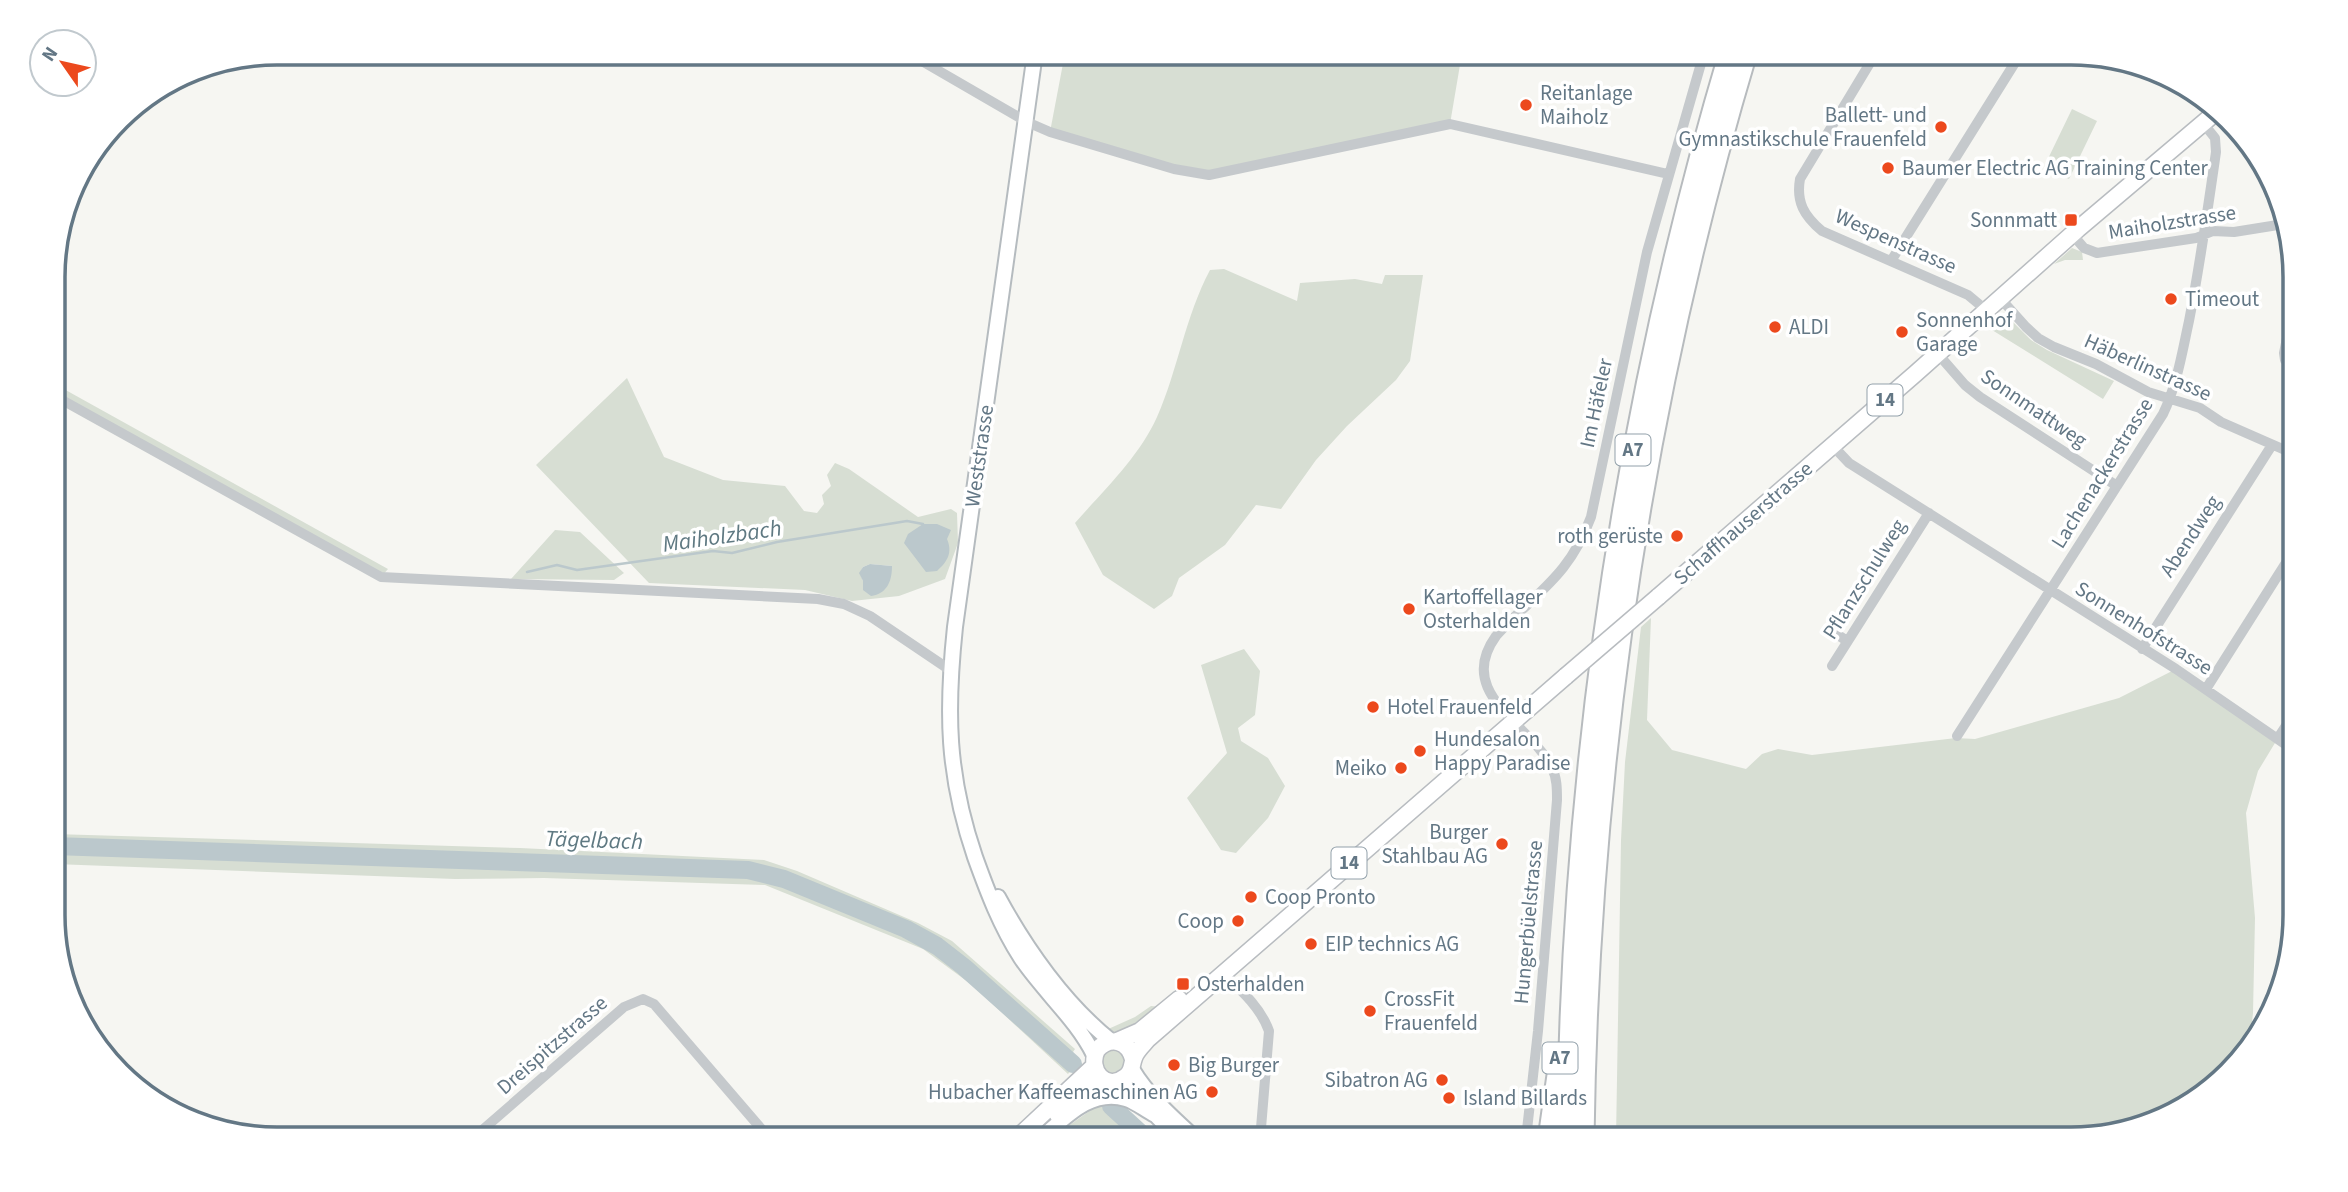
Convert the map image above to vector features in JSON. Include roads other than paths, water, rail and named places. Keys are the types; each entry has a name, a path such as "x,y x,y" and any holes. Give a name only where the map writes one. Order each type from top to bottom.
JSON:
{"highway":[{"name":"A7","path":"1567,1127 1571,976 1583,803 1605,619 1623,501 1661,309 1695,170 1725,65"},
{"name":"A7","path":"1584,1127 1592,924 1600,820 1626,591 1654,430 1679,309 1716,160 1743,65"},
{"name":"A7","path":"1550,1127 1571,976"},
{"name":"A7","path":"1586,1066 1592,1127"}],"main road":[{"name":"Weststrasse","path":"1034,65 962,569 950,670 949,712 953,774 963,818 991,904 1039,984 1087,1041 1094,1061"},
{"name":"Schaffhauserstrasse","path":"1133,1064 1148,1040 1270,931 2209,118"},
{"name":"Weststrasse","path":"976,858 1016,929 1033,953 1070,1000 1114,1041"},
{"name":"Schaffhauserstrasse","path":"1114,1041 1140,1031 1270,931"},
{"path":"1029,1127 1094,1061 1101,1046 1114,1041 1128,1047 1141,1083 1184,1127"},
{"path":"1094,1061 1096,1073 1132,1091 1166,1127"},
{"path":"1044,1127 1089,1089 1125,1078 1133,1064"},
{"path":"1055,1127 1095,1098 1111,1096 1127,1100 1154,1115"}],"street":[{"path":"930,65 1027,122 1051,132 1174,169 1209,175 1450,124 1668,174"},
{"name":"Im Häfeler","path":"1513,721 1487,688 1483,674 1486,653 1496,636 1547,589 1563,569 1579,547 1591,517 1647,252 1700,65"},
{"name":"Wespenstrasse","path":"1868,65 1800,179 1798,190 1802,210 1810,221 1822,230 1968,295 1986,310"},
{"path":"1891,261 2013,65"},
{"name":"Lachenackerstrasse","path":"1957,736 2171,398 2179,371 2204,236 2217,145 2209,118"},
{"name":"Maiholzstrasse","path":"2073,234 2084,248 2097,253 2204,236 2213,231 2234,232 2277,225"},
{"name":"Häberlinstrasse","path":"2000,298 2038,338 2054,347 2096,364 2132,385 2200,408 2221,422 2283,450"},
{"name":"Sonnmattweg","path":"1938,354 1965,385 1980,397 2117,486"},
{"path":"65,402 381,576 818,599 844,604 870,616 950,670"},
{"name":"Sonnenhofstrasse","path":"1832,445 1849,463 2206,689 2283,742"},
{"name":"Abendweg","path":"2141,649 2272,445"},
{"name":"Pflanzschulweg","path":"1832,666 1929,513"},
{"path":"2206,689 2283,567"},
{"path":"1835,633 1847,641"},
{"name":"Hungerbüelstrasse","path":"1513,721 1553,768 1557,791 1538,1031 1527,1127"},
{"path":"2278,738 2283,730"},
{"path":"1224,974 1259,1011 1269,1031 1261,1127"},
{"name":"Dreispitzstrasse","path":"486,1127 624,1007 635,1000 643,999 654,1004 760,1127"}],"waterway":[{"name":"Maiholzbach","path":"527,572 557,565 577,570 713,551 732,553 777,542 907,521 923,524"},
{"name":"Tägelbach","path":"65,846 748,870 784,879 906,929 937,946 1073,1064"},
{"name":"Tägelbach","path":"1111,1106 1134,1127"}],"place":[{"name":"Reitanlage Maiholz","path":"1526,105"},
{"name":"Ballett- und Gymnastikschule Frauenfeld","path":"1941,127"},
{"name":"Baumer Electric AG Training Center","path":"1888,168"},
{"name":"Sonnmatt","path":"2071,220"},
{"name":"Timeout","path":"2171,299"},
{"name":"ALDI","path":"1775,327"},
{"name":"Sonnenhof Garage","path":"1902,332"},
{"name":"roth gerüste","path":"1677,536"},
{"name":"Kartoffellager Osterhalden","path":"1409,609"},
{"name":"Hotel Frauenfeld","path":"1373,707"},
{"name":"Hundesalon Happy Paradise","path":"1420,751"},
{"name":"Meiko","path":"1401,768"},
{"name":"Burger Stahlbau AG","path":"1502,844"},
{"name":"Coop Pronto","path":"1251,897"},
{"name":"Coop","path":"1238,921"},
{"name":"EIP technics AG","path":"1311,944"},
{"name":"Osterhalden","path":"1183,984"},
{"name":"CrossFit Frauenfeld","path":"1370,1011"},
{"name":"Big Burger","path":"1174,1065"},
{"name":"Sibatron AG","path":"1442,1080"},
{"name":"Hubacher Kaffeemaschinen AG","path":"1212,1092"},
{"name":"Island Billards","path":"1449,1098"}]}
